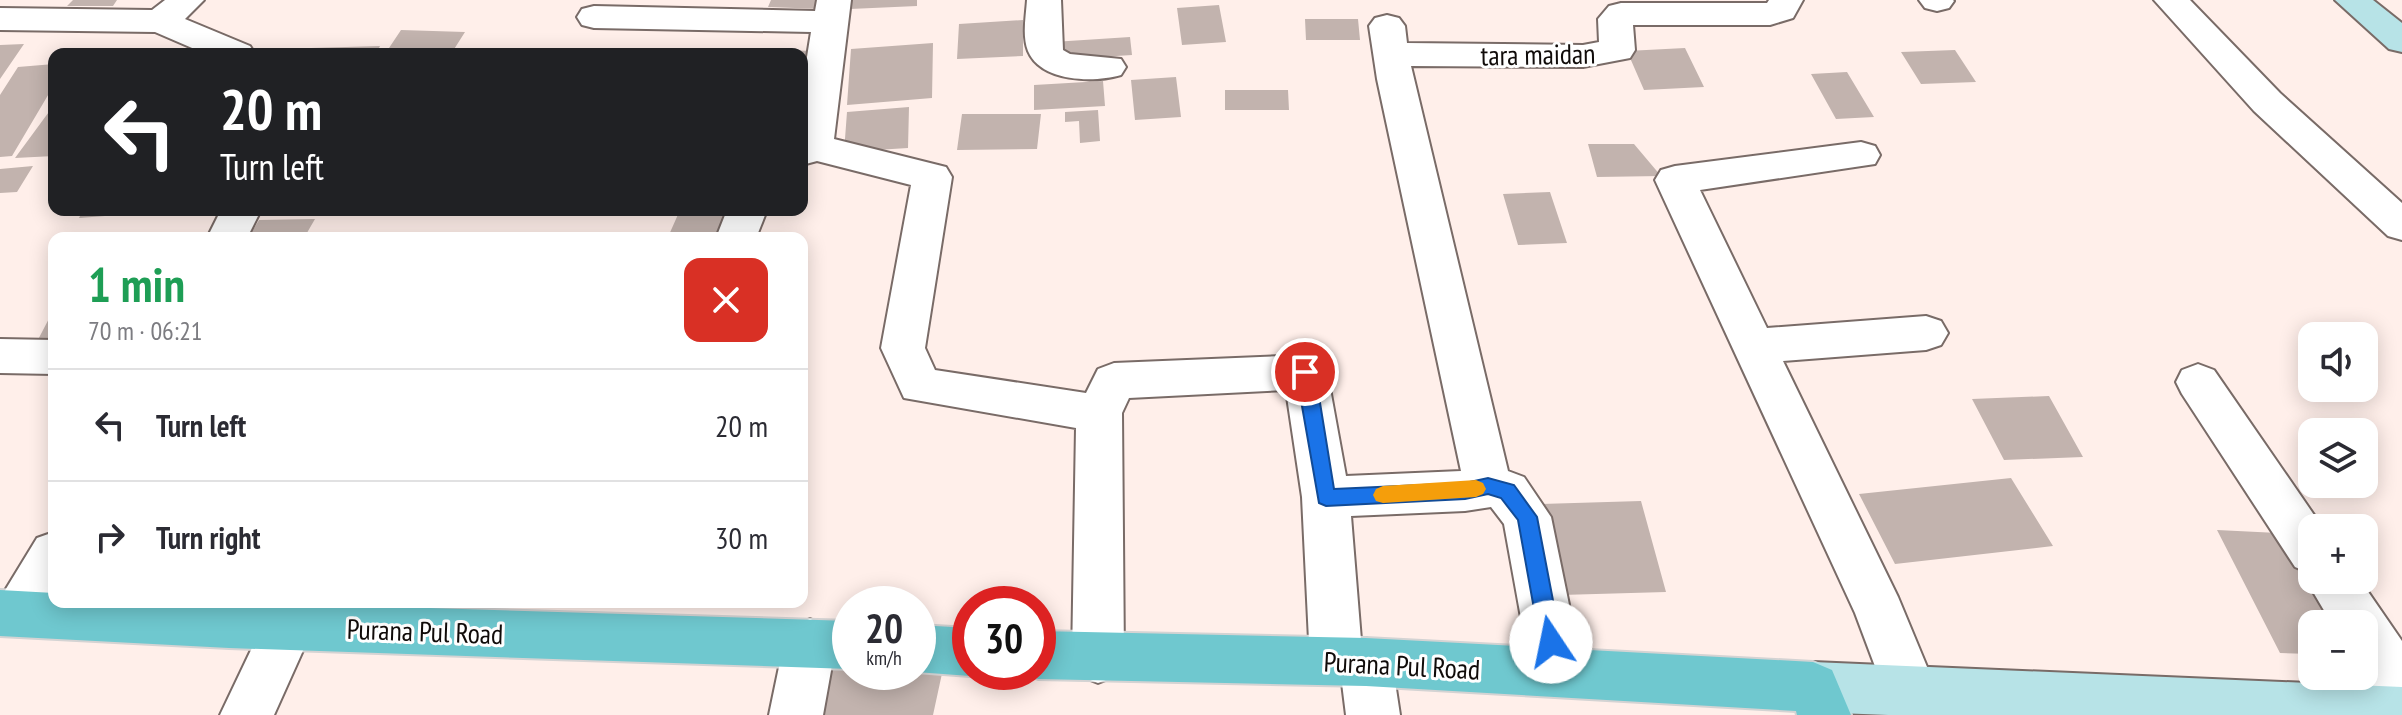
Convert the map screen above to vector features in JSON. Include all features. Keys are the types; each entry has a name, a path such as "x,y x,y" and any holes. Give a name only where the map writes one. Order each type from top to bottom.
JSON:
{"main road":[{"path":"2352,0 2402,41"},
{"name":"Purana Pul Road","path":"9,613 288,626 830,644"},
{"name":"Purana Pul Road","path":"1056,656 1351,662 1557,673 1818,701"},
{"path":"1818,701 1910,691 2402,712"}],"street":[{"path":"1044,0 1041,43 1049,58 1061,66 1108,67"},
{"name":"tara maidan","path":"1488,486 1388,40 1583,56 1617,50 1615,19 1621,14 1770,14 1781,11 1786,0"},
{"path":"2171,0 2267,102 2402,226"},
{"path":"0,19 173,10 228,48"},
{"path":"706,48 723,11"},
{"path":"594,17 723,11 832,11 809,150 932,177 903,348 920,385 1099,413"},
{"path":"1861,155 1675,180 1880,613 1910,691"},
{"path":"1754,346 1926,333"},
{"path":"0,356 48,357"},
{"path":"1098,659 1099,413 1114,381 1305,372 1351,662 1373,715"},
{"path":"2198,382 2298,531"},
{"path":"1326,497 1465,491 1488,486 1507,491 1527,517 1557,673"},
{"path":"9,613 48,561"},
{"path":"247,715 288,626"},
{"path":"796,715 830,644"},
{"path":"2378,650 2402,686"}],"building":[{"path":"73,0 117,0 113,6 67,6"},
{"path":"771,0 826,0 822,9 768,7"},
{"path":"851,0 917,0 917,6 850,9"},
{"path":"1219,5 1226,42 1182,45 1177,8"},
{"path":"1305,19 1358,19 1360,40 1306,40"},
{"path":"1023,20 1023,56 957,59 959,24"},
{"path":"401,30 465,32 455,48 389,48"},
{"path":"1130,37 1132,55 1054,60 1053,42"},
{"path":"933,43 932,98 847,105 851,49"},
{"path":"24,44 0,79 0,45"},
{"path":"380,46 379,48 311,48"},
{"path":"1685,48 1704,87 1644,90 1627,51"},
{"path":"1955,50 1976,82 1921,84 1901,52"},
{"path":"808,51 823,51 810,87"},
{"path":"48,64 48,95 12,156 0,157 0,95 18,67"},
{"path":"1847,72 1874,117 1836,119 1811,74"},
{"path":"1176,77 1181,117 1135,120 1131,80"},
{"path":"1103,81 1105,106 1034,110 1034,85"},
{"path":"1225,90 1288,90 1289,110 1225,110"},
{"path":"909,107 908,148 844,152 847,112"},
{"path":"1098,110 1100,141 1080,143 1079,121 1065,122 1065,112"},
{"path":"48,113 48,156 15,158"},
{"path":"962,114 1041,114 1037,149 957,150"},
{"path":"1588,144 1634,144 1661,176 1597,177"},
{"path":"33,166 17,192 0,193 0,169"},
{"path":"1550,192 1567,243 1518,245 1503,194"},
{"path":"677,216 736,216 729,232 670,232"},
{"path":"315,219 307,232 252,232 259,220"},
{"path":"48,320 48,354 30,355"},
{"path":"2049,396 2083,457 2004,460 1972,399"},
{"path":"2011,478 2053,546 1895,564 1859,494"},
{"path":"1641,501 1666,592 1561,595 1541,504"},
{"path":"2217,530 2298,534 2298,594 2332,594 2340,610 2298,610 2298,654 2280,653"},
{"path":"809,646 832,648 832,690 936,690 936,661 946,655 933,715 801,715"}],"slow traffic":[{"path":"1383,495 1476,489"}],"route":[{"path":"1305,372 1326,497 1465,491 1488,486 1507,491 1527,517 1551,642"}]}
